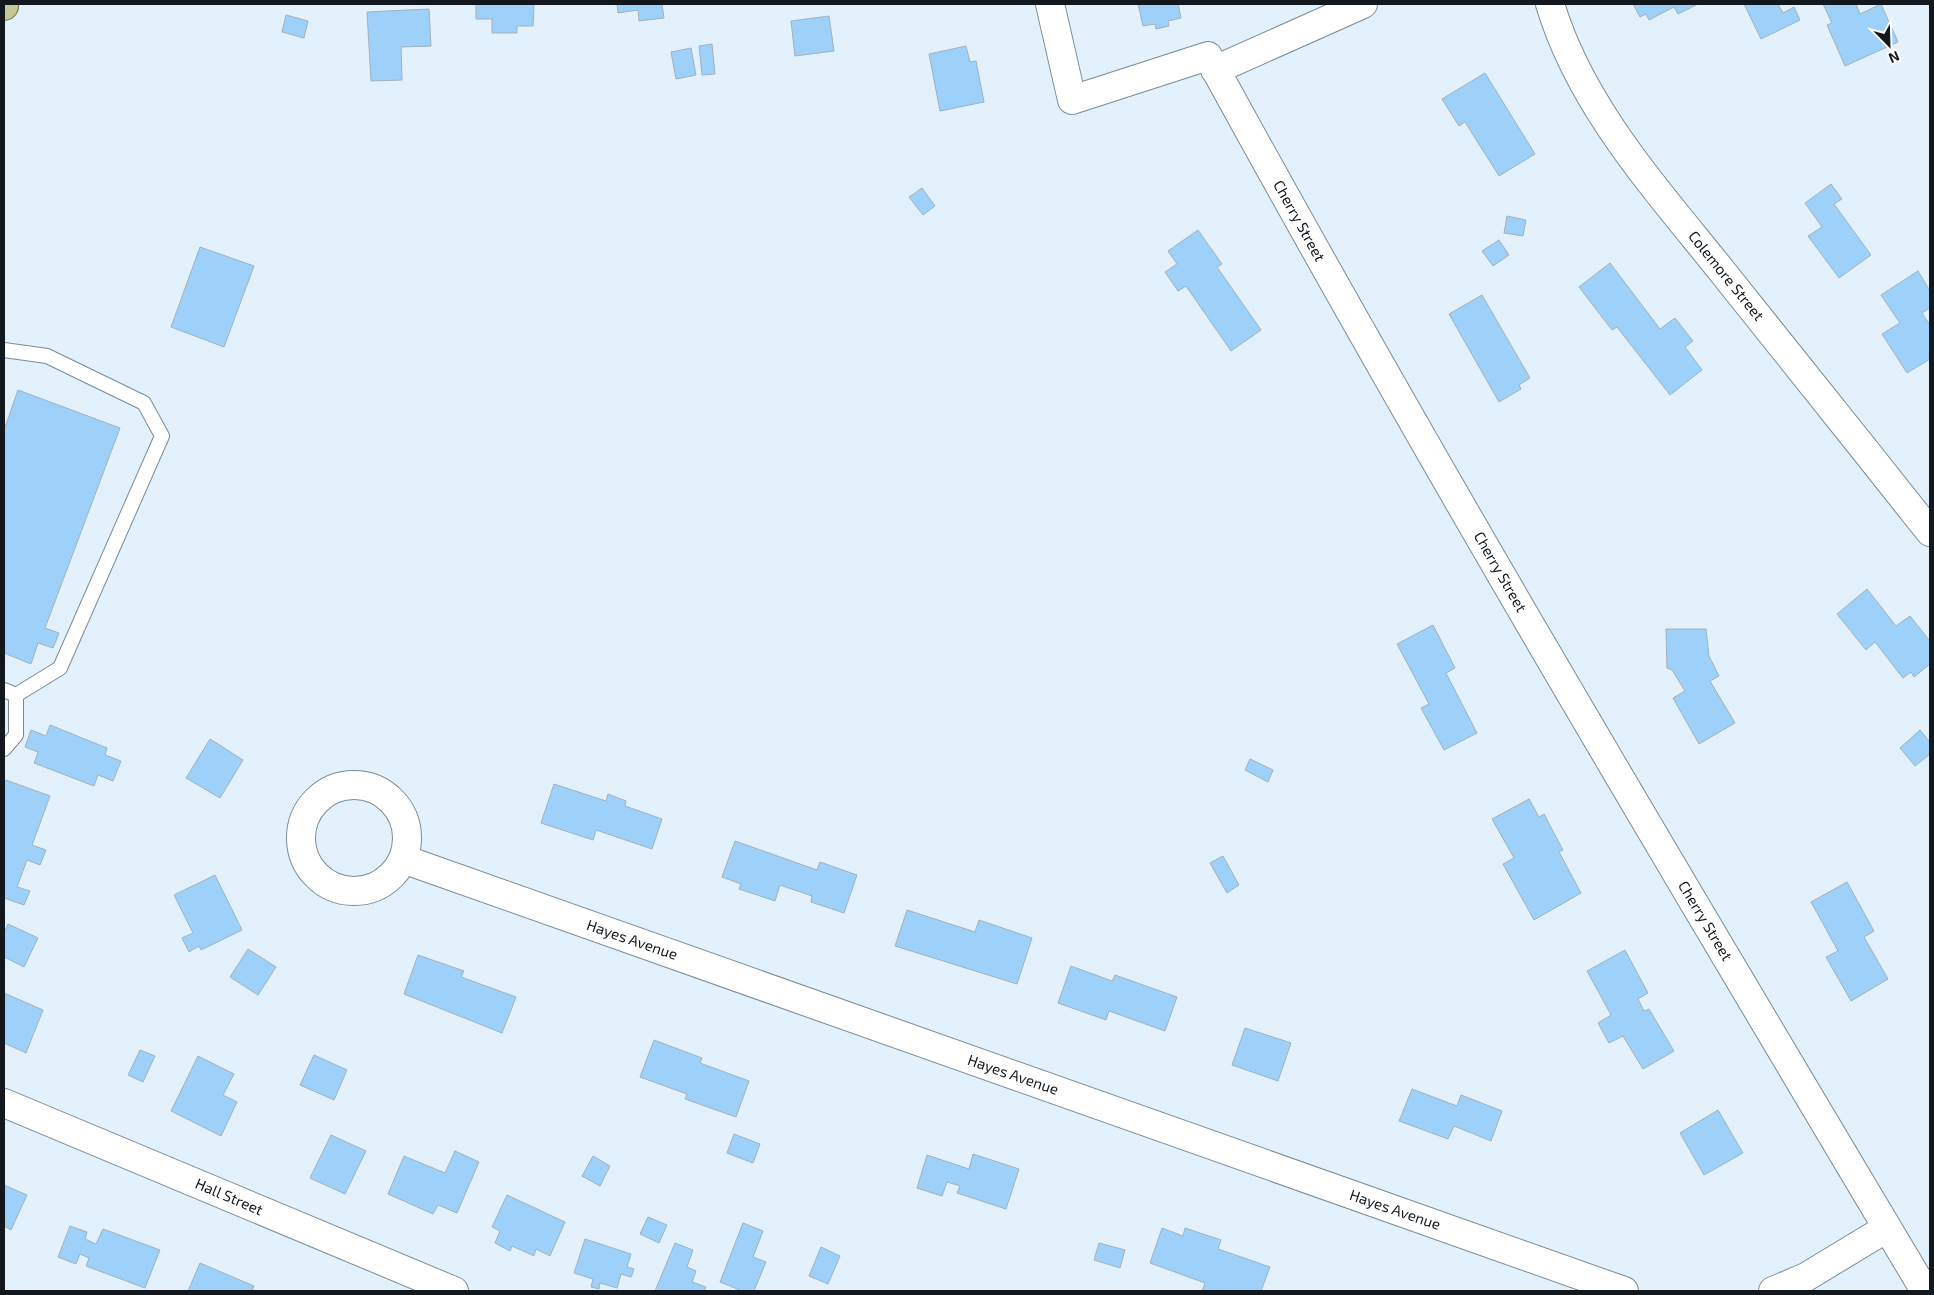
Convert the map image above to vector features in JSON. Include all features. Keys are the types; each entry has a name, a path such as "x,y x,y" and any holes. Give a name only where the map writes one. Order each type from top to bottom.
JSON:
{"street":[{"name":"Cherry Street","path":"1050,4 1072,100 1208,56 1387,379 1925,1291"},
{"path":"1216,70 1363,4"},
{"name":"Colemore Street","path":"1550,4 1561,39 1572,61 1618,137 1665,199 1930,532"},
{"name":"Hayes Avenue","path":"403,859 1624,1291"},
{"name":"Hall Street","path":"4,1103 454,1291"},
{"path":"1773,1291 1806,1276 1887,1228"}],"lane":[{"path":"4,350 47,356 144,403 162,436 60,668 10,692 16,735 4,749"}],"building":[{"path":"476,4 534,4 533,26 517,26 517,33 492,33 492,19 476,19"},
{"path":"617,4 662,4 664,18 639,21 638,10 618,13"},
{"path":"1138,4 1178,4 1181,18 1168,21 1169,26 1156,29 1155,24 1143,26"},
{"path":"1633,4 1698,4 1678,14 1674,7 1649,20 1646,14 1640,17"},
{"path":"1744,4 1778,4 1783,13 1794,7 1800,20 1761,39"},
{"path":"1823,4 1856,4 1860,14 1881,4 1898,42 1845,66 1827,25 1832,23"},
{"path":"429,9 431,46 401,47 402,80 371,81 367,12"},
{"path":"286,15 308,21 304,38 282,32"},
{"path":"829,16 834,51 795,56 791,21"},
{"path":"712,44 715,74 702,75 699,46"},
{"path":"966,46 970,62 976,61 984,102 940,111 929,54"},
{"path":"691,48 696,75 676,79 671,52"},
{"path":"1485,73 1535,154 1499,176 1465,122 1459,126 1442,99"},
{"path":"1831,184 1842,199 1834,204 1871,255 1839,278 1808,236 1822,227 1805,203"},
{"path":"922,188 935,206 923,215 909,197"},
{"path":"1507,216 1526,220 1523,236 1504,233"},
{"path":"1198,230 1222,264 1217,267 1261,330 1231,351 1186,286 1178,291 1165,272 1177,264 1168,251"},
{"path":"1499,240 1509,255 1493,266 1482,251"},
{"path":"200,247 254,266 224,347 171,327"},
{"path":"1610,263 1660,329 1675,318 1693,341 1685,347 1702,370 1670,395 1617,327 1612,330 1579,287"},
{"path":"1918,271 1930,291 1930,308 1922,313 1930,325 1930,359 1907,373 1882,334 1900,323 1881,295"},
{"path":"1482,295 1530,378 1519,385 1521,389 1499,402 1449,314"},
{"path":"18,390 120,428 45,628 59,633 53,648 38,643 31,664 4,653 4,430"},
{"path":"1867,589 1896,626 1910,616 1930,641 1930,664 1914,677 1911,672 1903,678 1875,642 1866,650 1837,614"},
{"path":"1433,625 1455,668 1446,673 1477,733 1444,750 1421,708 1429,704 1397,644"},
{"path":"1666,629 1706,629 1709,656 1719,676 1710,681 1735,723 1699,744 1673,698 1685,691 1672,670 1667,668"},
{"path":"50,725 107,748 105,755 121,761 113,781 98,775 94,786 34,763 38,752 25,747 31,730 46,736"},
{"path":"1920,730 1930,742 1930,754 1915,766 1900,748"},
{"path":"210,739 243,760 220,798 186,778"},
{"path":"1250,759 1273,770 1268,782 1245,770"},
{"path":"6,780 50,796 32,845 46,850 40,865 27,860 17,887 30,891 24,905 4,898 4,785"},
{"path":"554,784 606,801 608,794 626,801 625,806 662,819 652,849 596,830 593,840 541,823"},
{"path":"1529,799 1539,817 1544,814 1563,850 1559,852 1581,893 1534,920 1503,864 1514,858 1492,819"},
{"path":"735,841 817,870 820,862 857,875 844,913 811,902 812,896 780,885 775,901 739,889 741,884 722,877"},
{"path":"1223,856 1239,885 1227,893 1210,863"},
{"path":"215,875 242,930 201,950 199,946 189,952 182,938 193,933 174,895"},
{"path":"1847,882 1874,931 1864,937 1888,979 1851,1001 1826,957 1838,951 1811,902"},
{"path":"907,910 975,932 979,920 1032,938 1017,984 895,946"},
{"path":"8,924 38,938 24,967 4,957 4,933"},
{"path":"248,949 276,967 258,995 230,977"},
{"path":"1625,950 1648,993 1638,999 1644,1011 1649,1009 1674,1051 1643,1069 1623,1036 1609,1043 1598,1023 1611,1015 1587,971"},
{"path":"418,955 464,971 461,977 516,997 502,1033 404,994"},
{"path":"1071,966 1112,981 1115,975 1177,997 1165,1031 1109,1011 1106,1020 1058,1003"},
{"path":"4,993 43,1010 26,1053 4,1043"},
{"path":"1245,1028 1291,1043 1278,1081 1232,1065"},
{"path":"654,1040 702,1058 700,1063 749,1081 736,1117 685,1099 687,1094 640,1077"},
{"path":"140,1050 155,1056 143,1082 128,1075"},
{"path":"314,1055 347,1070 334,1100 300,1085"},
{"path":"198,1056 234,1074 223,1095 237,1102 221,1136 171,1111"},
{"path":"1412,1089 1457,1106 1461,1095 1502,1111 1491,1141 1454,1126 1448,1139 1399,1121"},
{"path":"1718,1110 1743,1153 1704,1175 1680,1133"},
{"path":"734,1134 760,1144 753,1163 727,1153"},
{"path":"331,1135 366,1151 345,1194 310,1178"},
{"path":"455,1151 479,1162 457,1213 438,1205 433,1214 388,1194 404,1156 445,1173"},
{"path":"973,1154 1019,1169 1006,1209 957,1193 960,1186 947,1182 942,1196 917,1188 927,1155 969,1169"},
{"path":"593,1156 610,1166 600,1186 582,1176"},
{"path":"4,1185 27,1195 11,1230 4,1226"},
{"path":"507,1195 565,1222 550,1256 536,1249 534,1256 512,1246 510,1251 495,1243 500,1231 492,1227"},
{"path":"648,1217 667,1225 659,1243 640,1234"},
{"path":"743,1223 763,1231 753,1257 766,1262 754,1291 742,1291 720,1282"},
{"path":"70,1226 87,1232 85,1239 96,1244 103,1229 160,1250 145,1288 86,1266 89,1258 80,1254 76,1264 58,1257"},
{"path":"1162,1228 1183,1236 1185,1228 1221,1240 1218,1249 1270,1267 1261,1291 1202,1291 1205,1283 1150,1263"},
{"path":"585,1239 631,1254 627,1267 634,1269 631,1277 621,1274 617,1288 600,1283 599,1289 591,1287 593,1279 574,1273"},
{"path":"675,1243 693,1250 687,1267 696,1271 692,1282 706,1287 704,1291 655,1291"},
{"path":"1099,1243 1125,1250 1120,1268 1094,1260"},
{"path":"821,1247 840,1256 828,1284 809,1276"},
{"path":"200,1263 254,1286 252,1291 188,1291"}]}
